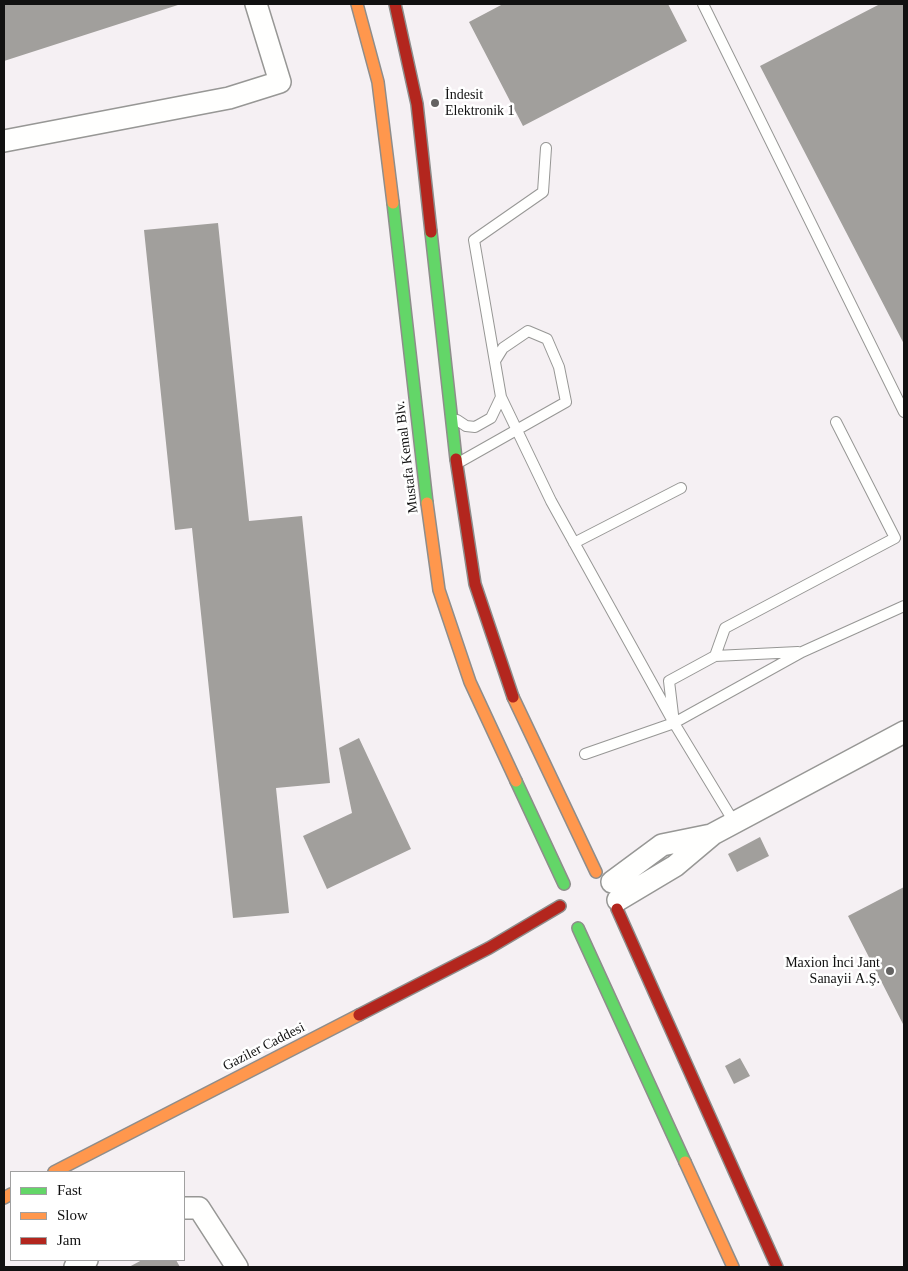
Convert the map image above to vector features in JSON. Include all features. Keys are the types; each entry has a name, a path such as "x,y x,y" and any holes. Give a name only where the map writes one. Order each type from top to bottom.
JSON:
{"street":[{"path":"4,141 229,98 280,82 256,4"},
{"name":"Mustafa Kemal Blv.","path":"357,4 378,82 399,247 420,452 439,590 470,682 564,884"},
{"path":"395,4 417,104 458,464 475,584 507,684 611,896 777,1267"},
{"path":"611,896 675,866 713,834 904,732"},
{"path":"611,896 579,873 564,884 559,897 563,914 583,929 733,1267"},
{"path":"489,948 563,914"},
{"path":"489,948 530,938"},
{"name":"Gaziler Caddesi","path":"56,1171 489,948"},
{"path":"185,1208 199,1208 237,1267"}],"lane":[{"path":"704,4 904,412"},
{"path":"546,148 543,192 474,240 500,397 574,543 674,723 734,822"},
{"path":"458,464 566,402 559,367 547,339 528,331 503,348 495,361"},
{"path":"453,416 466,426 475,427 491,418 500,397"},
{"path":"715,656 725,628 895,538 836,422"},
{"path":"574,543 681,488"},
{"path":"585,754 674,723 802,652 904,606"},
{"path":"674,723 669,681 715,656 802,652"}],"shaded area":[{"path":"4,4 904,4 904,1267 4,1267"}],"building":[{"path":"4,4 181,4 4,61"},
{"path":"503,4 668,4 687,41 523,126 469,22"},
{"path":"880,4 904,4 904,344 760,66"},
{"path":"218,223 249,521 302,516 330,783 276,788 289,913 233,918 192,528 175,530 144,230"},
{"path":"359,738 411,849 327,889 303,836 352,813 339,748"},
{"path":"760,837 769,856 737,872 728,854"},
{"name":"Maxion İnci Jant Sanayii A.Ş.","path":"904,887 904,1026 848,916"},
{"path":"740,1058 750,1076 734,1084 725,1066"},
{"path":"140,1261 177,1261 180,1267 129,1267"}],"traffic: fast":[{"path":"393,203 427,503"},
{"path":"431,232 456,459"},
{"path":"516,781 564,884"},
{"path":"578,928 685,1162"}],"traffic: slow":[{"path":"357,4 378,82 393,203"},
{"path":"427,503 439,590 470,682 516,781"},
{"path":"513,697 596,872"},
{"path":"56,1171 359,1015"},
{"path":"685,1162 733,1267"},
{"path":"4,1198 10,1195"}],"traffic: jam":[{"path":"395,4 417,104 431,232"},
{"path":"456,459 475,584 513,697"},
{"path":"359,1015 489,948 560,906"},
{"path":"617,909 777,1267"}],"place":[{"name":"İndesit Elektronik 1","path":"435,103"},
{"name":"Maxion İnci Jant Sanayii A.Ş.","path":"890,971"}]}
